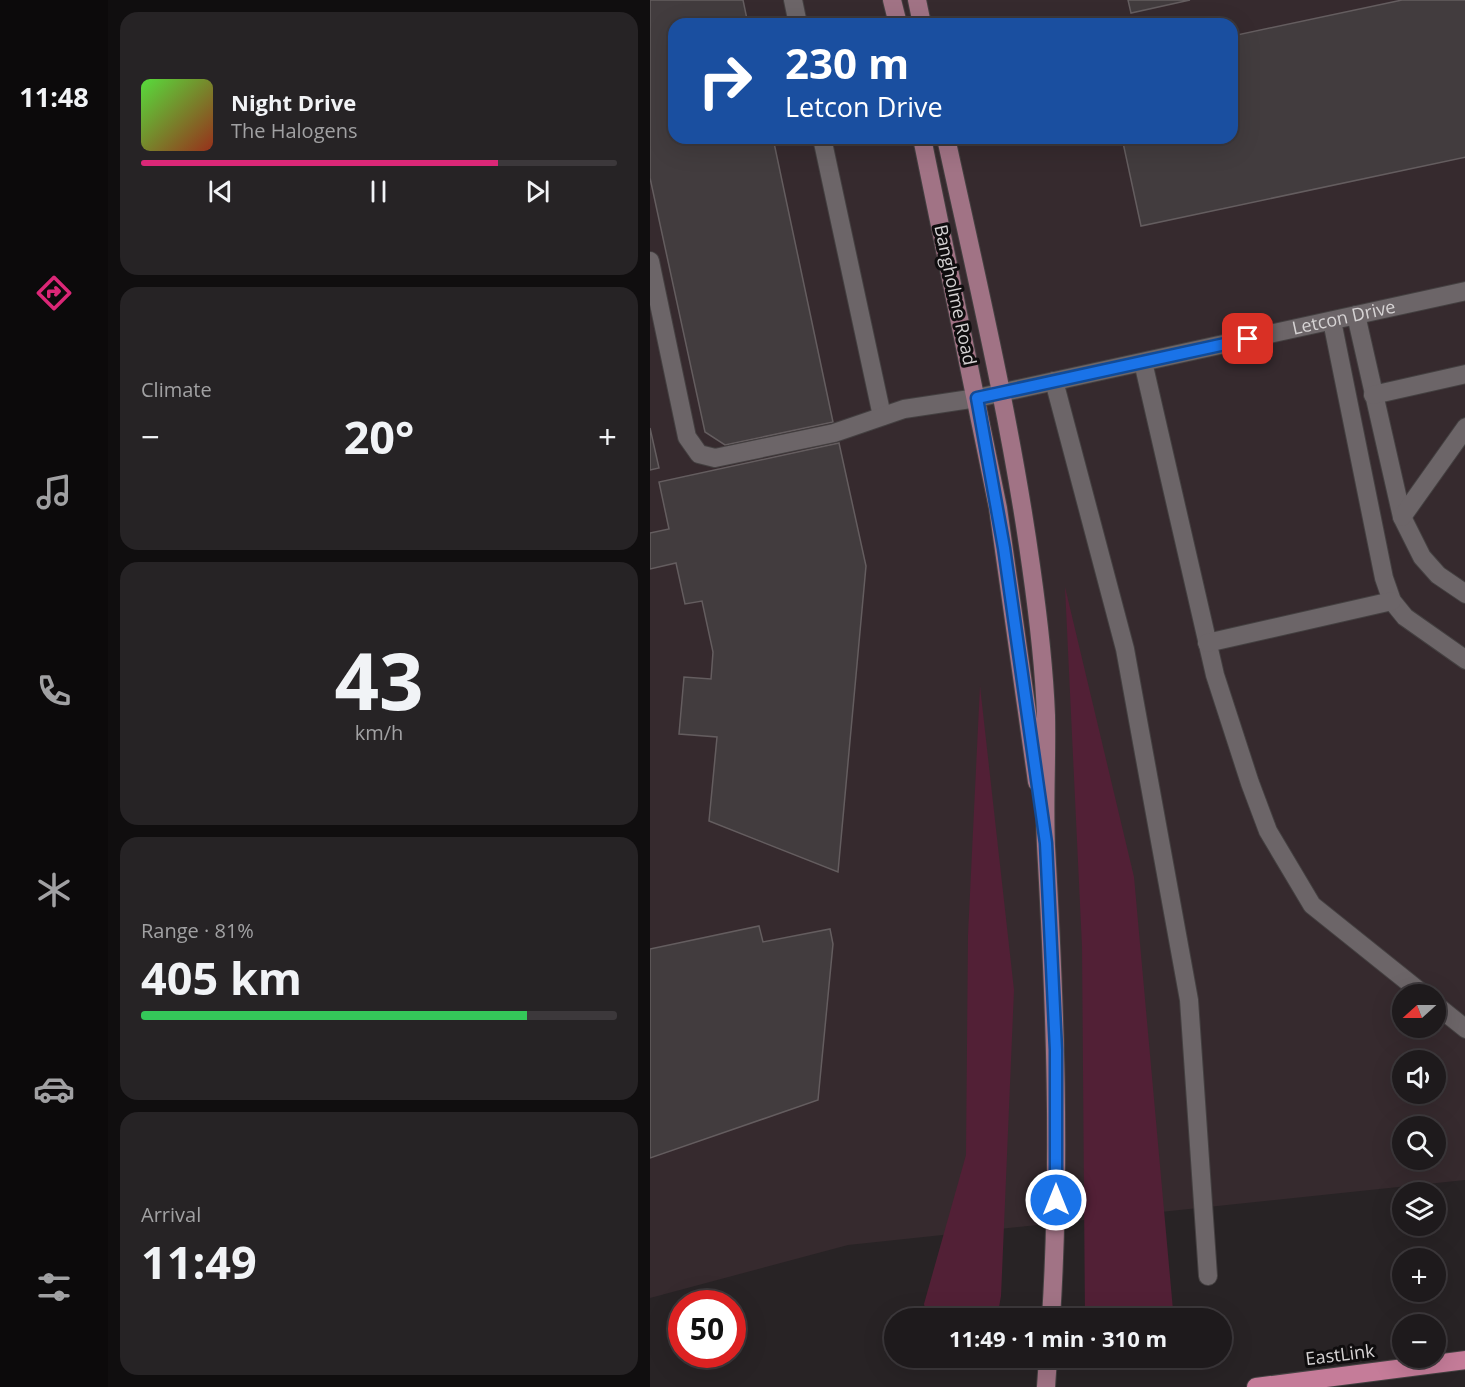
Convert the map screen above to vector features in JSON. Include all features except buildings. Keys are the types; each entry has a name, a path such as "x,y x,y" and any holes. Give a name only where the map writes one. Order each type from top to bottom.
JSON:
{"highway":[{"name":"EastLink","path":"1256,1387 1466,1360"}],"main road":[{"path":"892,0 896,18"},
{"path":"917,0 921,18"},
{"name":"Bangholme Road","path":"923,144 1000,519 1046,843"},
{"name":"Bangholme Road","path":"947,144 1001,393 1020,497 1039,624 1046,713 1046,843 1057,1069 1056,1241 1052,1308"},
{"path":"1046,1387 1047,1368"}],"street":[{"path":"793,0 797,18"},
{"path":"823,144 882,416"},
{"name":"Letcon Drive","path":"650,261 687,437 699,454 715,458 834,433 904,409 1001,393 1466,291"},
{"path":"1356,315 1402,518 1422,557 1438,575 1466,594"},
{"path":"1332,321 1384,578 1392,601 1405,617 1466,660"},
{"path":"1143,362 1215,675 1268,831 1287,867 1312,905 1411,984"},
{"path":"1373,394 1466,374"},
{"path":"1054,381 1125,649 1189,1000 1208,1276"},
{"path":"1402,518 1466,427"},
{"path":"1207,643 1392,601"},
{"path":"1446,1013 1466,1029"}],"shaded area":[{"path":"650,0 1465,0 1465,1180 1392,1182 1392,1188 848,1245 680,1290 668,1290 668,1293 650,1298"},
{"path":"1065,587 1134,877 1173,1308 1085,1308 1082,946"},
{"path":"980,686 1014,990 1001,1296 999,1308 925,1308 924,1304 966,1155 968,935"}],"route":[{"path":"1056,1200 1055,994 1046,843 1028,724 1017,629 995,490 977,398 1248,339"}]}
